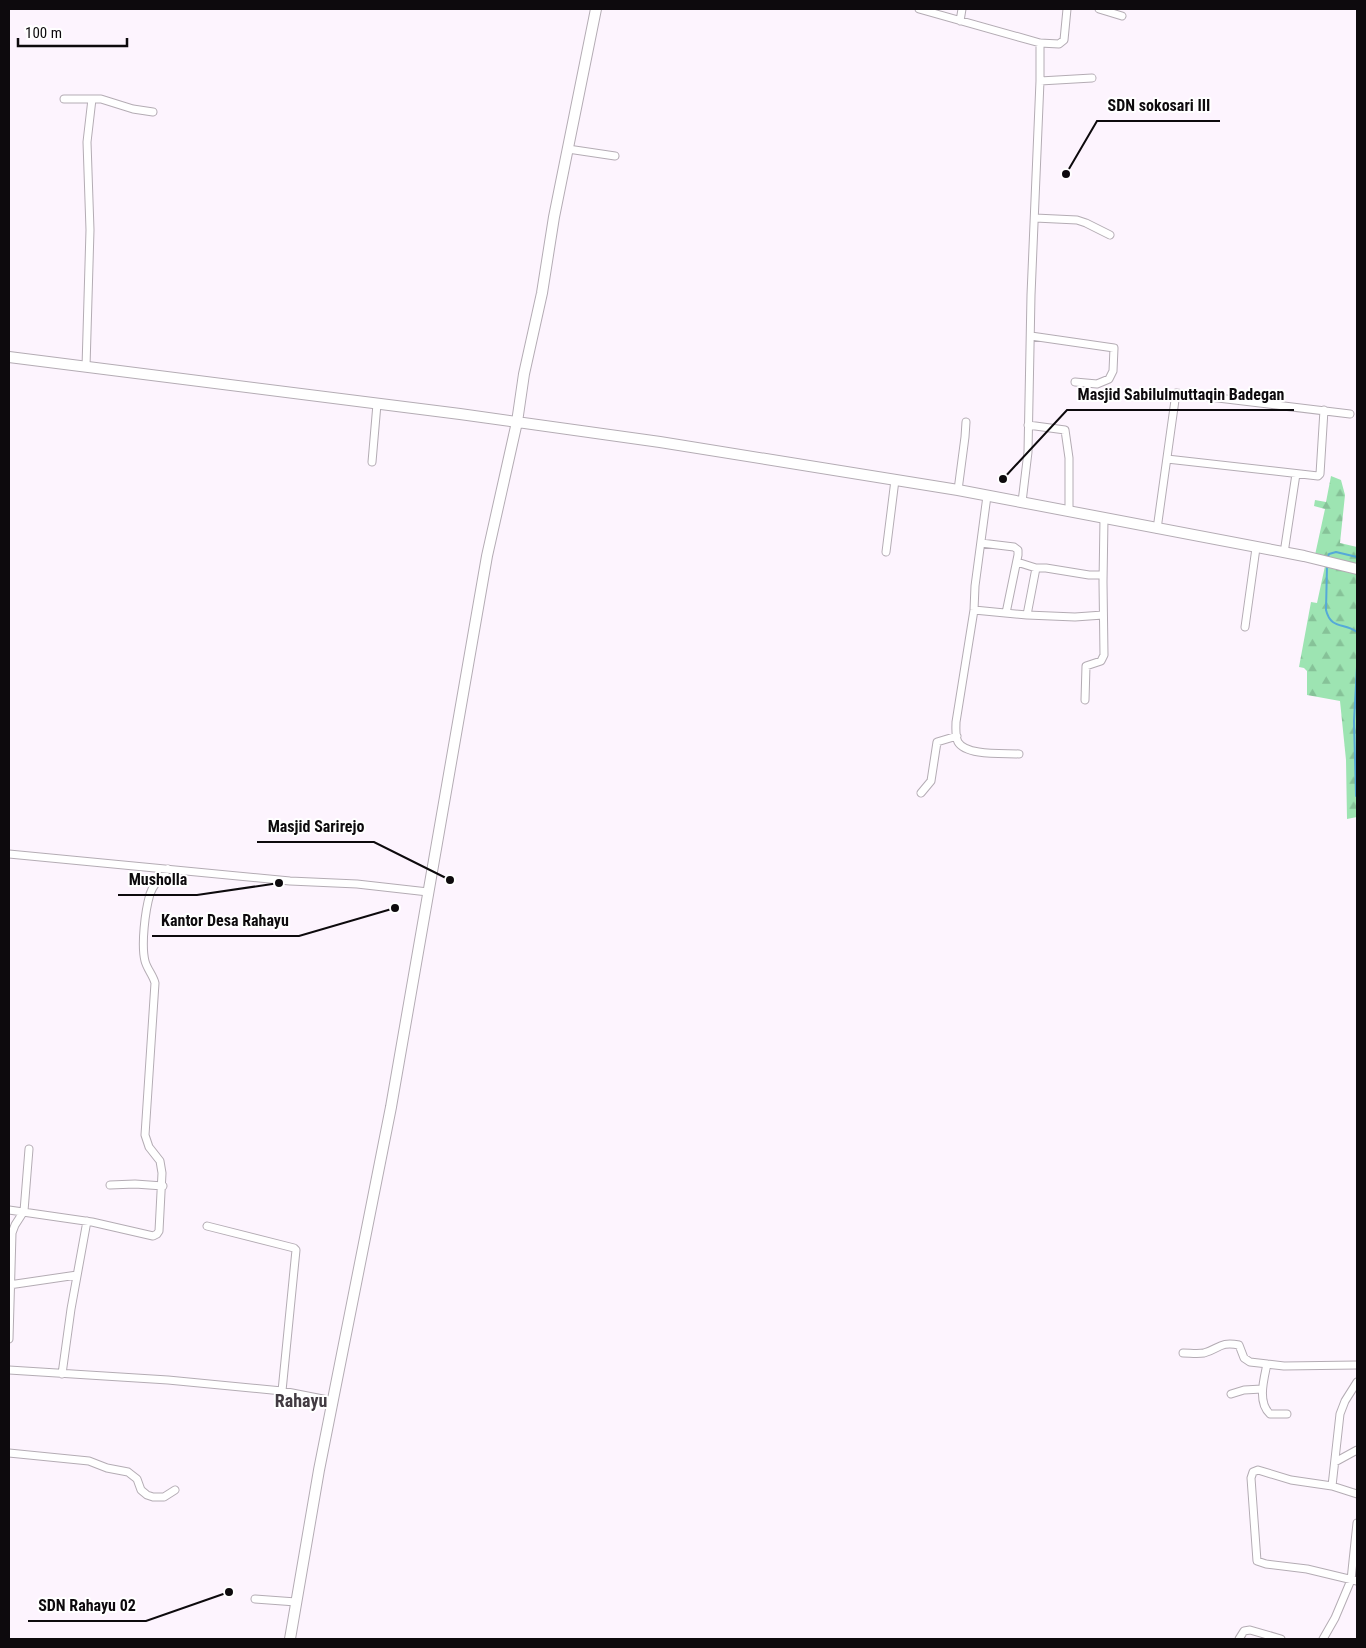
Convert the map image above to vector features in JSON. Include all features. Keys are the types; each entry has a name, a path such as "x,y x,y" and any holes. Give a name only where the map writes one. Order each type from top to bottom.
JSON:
{"street":[{"path":"290,1639 320,1470 391,1107 487,556 517,422 524,374 542,294 554,218 596,9"},
{"path":"919,9 1040,42 1062,42 1067,9"},
{"path":"960,21 962,9"},
{"path":"1099,9 1122,16"},
{"path":"1022,502 1028,452 1031,295 1040,42"},
{"path":"1040,81 1092,78"},
{"path":"64,99 101,99 133,109 153,112"},
{"path":"86,367 90,230 87,142 92,100"},
{"path":"568,149 615,156"},
{"path":"1035,218 1077,220 1110,235"},
{"path":"1031,336 1114,348 1113,371 1109,379 1097,384 1075,382"},
{"path":"9,357 517,422 670,444 958,490 1284,553 1357,569"},
{"path":"1157,529 1176,393 1350,414"},
{"path":"372,462 377,404"},
{"path":"1167,459 1316,477 1320,474 1324,410"},
{"path":"958,490 966,437 966,422"},
{"path":"1028,425 1065,430 1069,458 1070,512"},
{"path":"1284,553 1296,474"},
{"path":"886,552 895,480"},
{"path":"988,496 975,586 974,610 956,722 956,736 958,742 970,751 1019,754"},
{"path":"1085,700 1086,666 1101,661 1104,655 1104,519"},
{"path":"981,543 1014,547 1018,550 1006,613"},
{"path":"1245,627 1256,548"},
{"path":"1017,562 1036,568 1088,575 1103,575"},
{"path":"1027,615 1036,568"},
{"path":"974,610 1075,617 1104,615"},
{"path":"922,793 931,781 937,742 956,736"},
{"path":"9,854 290,881 357,884 428,892"},
{"path":"9,1210 88,1221 155,1235 159,1232 163,1186 160,1161 149,1147 145,1135 155,983 145,963 144,948 150,893 160,877 168,869"},
{"path":"9,1339 12,1233 14,1225 24,1211 29,1149"},
{"path":"110,1185 163,1186"},
{"path":"62,1374 77,1275 88,1221"},
{"path":"207,1226 296,1250 282,1391"},
{"path":"10,1284 77,1275"},
{"path":"1183,1353 1203,1353 1222,1344 1234,1344 1241,1348 1246,1360 1250,1362 1284,1366 1357,1365"},
{"path":"1267,1364 1262,1389 1265,1408 1268,1413 1287,1414"},
{"path":"9,1370 168,1380 282,1391 334,1401"},
{"path":"1332,1486 1340,1414 1345,1400 1357,1382"},
{"path":"1231,1394 1244,1390 1262,1389"},
{"path":"1335,1462 1357,1450"},
{"path":"9,1453 89,1461 107,1468 128,1472 138,1479 141,1490 153,1497 164,1497 175,1490"},
{"path":"1354,1580 1307,1569 1266,1564 1257,1561 1251,1478 1253,1472 1258,1470 1290,1480 1332,1486 1357,1494"},
{"path":"1323,1639 1354,1580 1357,1523"},
{"path":"255,1599 296,1602"},
{"path":"1239,1639 1244,1631 1250,1630 1281,1639"}],"green space":[{"path":"1331,476 1341,480 1345,495 1340,543 1357,547 1357,565 1315,555 1325,509 1314,506 1315,500 1326,502"},
{"path":"1325,566 1357,573 1357,817 1347,819 1346,760 1340,701 1307,695 1307,671 1299,667 1311,602 1317,603"}],"waterway":[{"path":"1327,559 1329,554 1336,552 1357,557"},
{"path":"1327,566 1326,610 1328,616 1335,623 1357,632"},
{"path":"1356,796 1354,721 1357,667"}],"place":[{"name":"SDN sokosari III","path":"1066,174"},
{"name":"Masjid Sabilulmuttaqin Badegan","path":"1003,479"},
{"name":"Masjid Sarirejo","path":"450,880"},
{"name":"Musholla","path":"279,883"},
{"name":"Kantor Desa Rahayu","path":"395,908"},
{"name":"SDN Rahayu 02","path":"229,1592"}],"district":[{"name":"Rahayu","path":"301,1401"}]}
